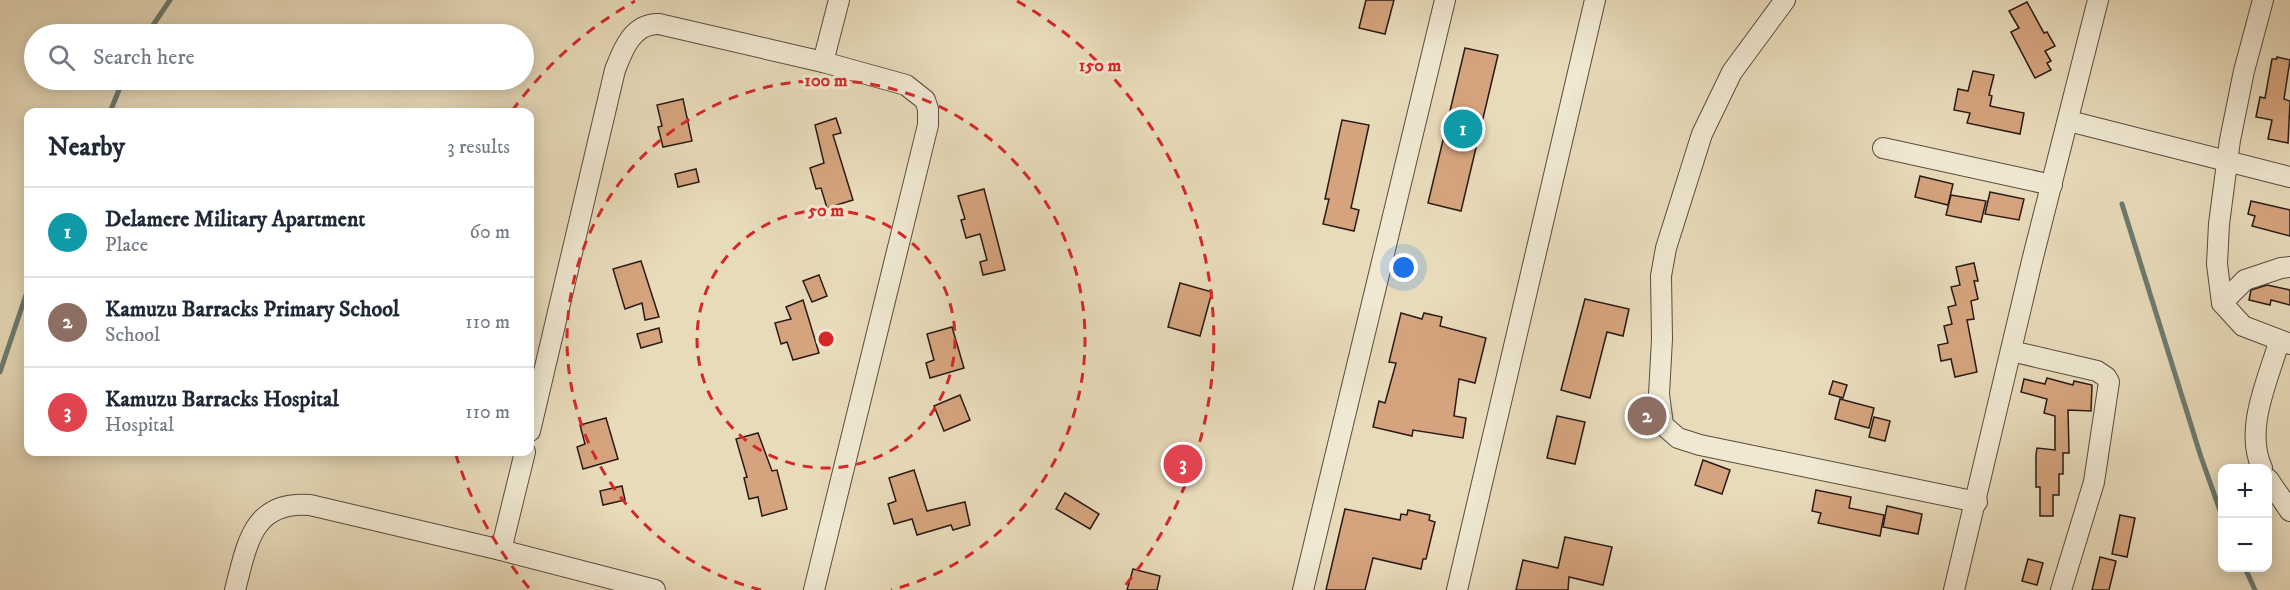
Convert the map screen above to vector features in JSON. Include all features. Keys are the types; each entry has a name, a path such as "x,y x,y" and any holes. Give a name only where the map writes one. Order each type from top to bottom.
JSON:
{"street":[{"path":"823,62 839,0"},
{"path":"1303,590 1446,0"},
{"path":"1457,590 1594,0"},
{"path":"1785,0 1732,72 1707,123 1666,248 1661,276 1662,339 1659,394 1662,425 1678,438 1700,445 1977,502"},
{"path":"1954,590 2098,0"},
{"path":"2261,464 2257,447 2258,415 2285,343 2243,326 2222,303 2217,264 2219,224 2230,140 2244,71 2263,0"},
{"path":"534,414 615,70 627,42 642,27 659,24 823,62 906,86 924,100 929,117 814,590"},
{"path":"2069,121 2290,177"},
{"path":"1883,148 2052,185"},
{"path":"2222,303 2245,280 2290,267"},
{"path":"2011,351 2097,371 2109,382 2094,482 2061,590"},
{"path":"501,550 524,456"},
{"path":"2272,488 2290,511"},
{"path":"235,590 244,554 259,523 269,512 281,506 295,504 309,505 501,550 655,590"}],"building":[{"path":"1366,0 1394,0 1385,34 1359,28"},
{"path":"2027,2 2044,33 2047,32 2055,46 2045,51 2051,61 2047,63 2051,70 2035,78 2011,32 2019,28 2009,11"},
{"path":"1465,48 1498,55 1461,211 1428,203"},
{"path":"2277,57 2290,60 2284,99 2290,101 2288,143 2268,139 2272,120 2256,117 2260,97 2265,98 2272,59 2277,59"},
{"path":"1973,71 1994,75 1989,95 1992,96 1990,106 2024,113 2020,134 1967,123 1970,113 1954,110 1958,89 1968,91"},
{"path":"683,99 692,141 663,147 658,127 662,126 657,105"},
{"path":"836,118 841,133 833,135 853,200 827,208 821,188 816,189 810,168 824,163 815,125"},
{"path":"1342,120 1369,125 1351,208 1359,210 1354,231 1323,224 1329,199 1325,199"},
{"path":"696,169 699,182 678,187 675,174"},
{"path":"1920,176 1953,184 1948,205 1915,197"},
{"path":"984,189 1005,270 983,275 980,262 987,260 980,234 966,238 961,220 965,219 958,196"},
{"path":"1990,192 2024,199 2019,220 1985,214"},
{"path":"1951,195 1986,201 1981,222 1946,215"},
{"path":"2251,201 2290,210 2290,236 2252,226 2255,216 2248,214"},
{"path":"641,261 659,317 645,320 642,303 625,309 613,269"},
{"path":"1974,263 1978,281 1974,281 1978,299 1971,301 1974,319 1967,320 1977,372 1955,377 1951,359 1941,361 1938,345 1948,343 1944,326 1952,324 1948,307 1956,305 1951,287 1960,285 1956,267"},
{"path":"819,275 827,296 812,302 803,281"},
{"path":"1180,283 1212,292 1200,336 1168,327"},
{"path":"2267,285 2290,290 2290,305 2271,300 2270,305 2249,300 2251,290"},
{"path":"1585,299 1629,309 1623,336 1607,332 1590,398 1561,390"},
{"path":"803,300 819,353 793,360 787,342 781,344 775,323 791,319 786,307"},
{"path":"1401,313 1422,319 1424,313 1442,317 1440,326 1486,338 1475,383 1459,379 1454,416 1466,418 1463,438 1413,430 1412,436 1373,427 1379,401 1385,403 1396,363 1389,362"},
{"path":"952,327 964,368 930,378 926,363 934,360 927,334"},
{"path":"659,328 662,342 641,348 637,334"},
{"path":"2047,378 2073,385 2074,381 2092,385 2091,411 2068,410 2069,453 2063,453 2063,474 2059,474 2059,495 2053,495 2053,516 2040,516 2040,487 2036,487 2037,448 2055,450 2055,416 2044,413 2047,399 2021,392 2024,379 2045,384"},
{"path":"1833,381 1847,385 1843,398 1829,394"},
{"path":"960,395 970,420 944,431 934,406"},
{"path":"1840,399 1874,408 1869,428 1835,419"},
{"path":"1557,416 1585,422 1575,464 1547,458"},
{"path":"1874,417 1890,421 1885,441 1869,437"},
{"path":"606,418 618,459 583,469 577,447 585,444 580,425"},
{"path":"758,433 772,471 777,470 787,509 762,516 758,497 749,499 744,478 747,477 736,439"},
{"path":"1703,460 1730,470 1722,494 1695,485"},
{"path":"914,470 927,511 965,502 970,525 953,530 951,525 917,535 912,519 894,524 888,504 896,501 889,478"},
{"path":"622,486 625,500 603,505 600,491"},
{"path":"1816,490 1851,497 1849,508 1884,515 1880,536 1818,523 1821,513 1812,511"},
{"path":"1065,493 1099,514 1090,529 1056,509"},
{"path":"1887,506 1922,514 1918,534 1883,527"},
{"path":"1345,509 1400,520 1401,514 1407,515 1408,510 1430,515 1429,520 1435,522 1426,559 1423,559 1421,569 1373,558 1365,590 1326,590"},
{"path":"2120,515 2135,518 2127,557 2112,554"},
{"path":"1565,537 1612,547 1603,585 1569,577 1568,590 1516,590 1523,560 1558,568"},
{"path":"2100,557 2116,561 2109,590 2092,590"},
{"path":"2028,559 2043,563 2037,585 2022,581"},
{"path":"1133,569 1160,576 1157,590 1127,590"}],"waterway":[{"path":"154,24 170,0"},
{"path":"112,108 119,90"},
{"path":"2122,204 2218,505"},
{"path":"0,372 24,301"},
{"path":"2247,572 2255,590"}],"place":[{"name":"Delamere Military Apartment","path":"1463,129"},
{"name":"Kamuzu Barracks Primary School","path":"1647,416"},
{"name":"Kamuzu Barracks Hospital","path":"1183,464"}]}
